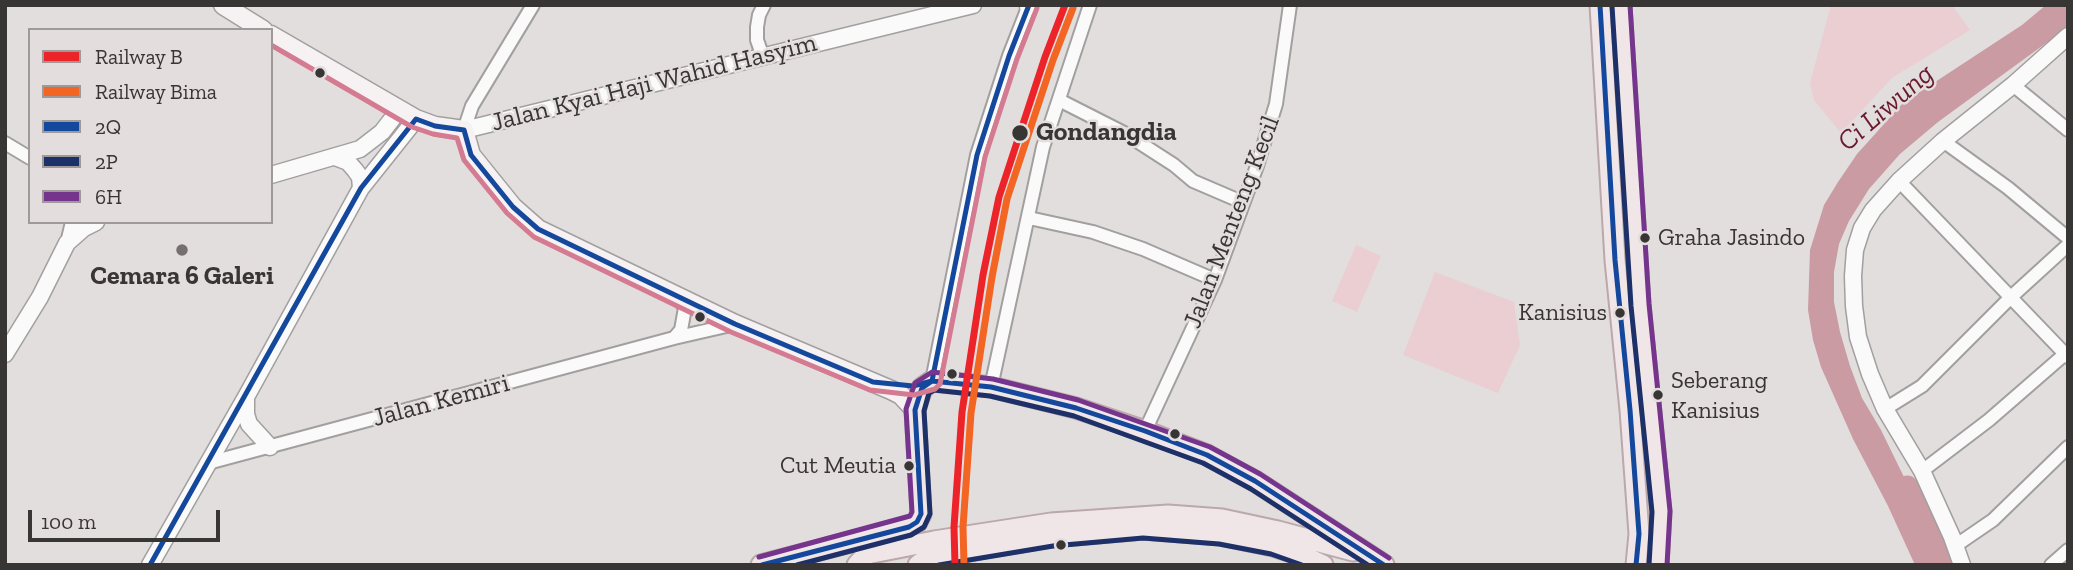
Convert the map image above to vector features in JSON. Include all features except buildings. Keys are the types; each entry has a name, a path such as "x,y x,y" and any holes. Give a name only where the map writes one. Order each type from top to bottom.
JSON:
{"main road":[{"path":"223,5 260,28"},
{"path":"1600,5 1615,260 1639,534 1636,565"},
{"path":"1621,5 1640,304 1661,512 1658,565"},
{"name":"Jalan Kyai Haji Wahid Hasyim","path":"273,35 416,119 435,126 464,130"},
{"path":"464,130 471,155 513,207 538,229 735,324 901,395 915,410"},
{"path":"761,565 909,527 917,522 921,514 915,410 922,388 932,381"},
{"path":"873,382 913,386 932,381 991,387 1076,408 1146,431 1207,455 1255,481 1376,560"},
{"path":"857,565 867,554 934,541 1051,523 1168,515 1244,524 1376,560"},
{"path":"918,565 938,556 968,558 1052,537 1155,529 1220,535 1294,552 1323,565"}],"street":[{"path":"464,130 472,106 533,5"},
{"name":"Jalan Kyai Haji Wahid Hasyim","path":"464,130 973,5"},
{"path":"991,387 1044,147 1090,5"},
{"name":"Jalan Menteng Kecil","path":"1146,431 1215,280 1257,166 1276,104 1290,5"},
{"path":"932,381 977,155 1028,6"},
{"path":"760,8 757,40 763,57"},
{"path":"1962,565 1922,471 1885,409 1870,374 1858,337 1853,306 1855,250 1862,228 1873,210 1899,181 2068,36"},
{"path":"2014,85 2068,130"},
{"path":"1059,100 1126,134 1174,165 1193,181 1242,202"},
{"path":"273,174 360,149 374,139 399,110"},
{"path":"150,565 361,188 416,119"},
{"path":"1943,141 2008,188 2068,237"},
{"path":"5,143 28,157"},
{"path":"335,157 351,165 360,177 361,188"},
{"path":"1899,181 2066,355 1989,420 1922,471"},
{"path":"1029,218 1105,236 1169,259 1215,280"},
{"path":"5,354 40,297 66,243 71,224"},
{"path":"66,243 92,224"},
{"path":"1885,409 1922,386 2011,297 2068,245"},
{"path":"674,338 681,330 684,308 677,295"},
{"name":"Jalan Kemiri","path":"208,463 735,324"},
{"path":"246,397 249,424 270,447"},
{"path":"1955,546 1993,520 2068,447"},
{"path":"2051,565 2068,550"}],"shaded area":[{"path":"1831,5 1952,5 1970,30 1892,78 1841,133 1814,100 1810,83"},
{"path":"2046,5 2068,5 2068,27 1938,122 1900,154 1869,189 1849,221 1839,244 1834,272 1834,302 1850,366 1862,398 1881,430 1947,565 1915,565 1821,367 1808,310 1810,250 1824,205 1838,182 1857,154 1903,103 2022,25"},
{"path":"1356,245 1381,256 1357,312 1332,301"},
{"path":"1435,272 1514,302 1520,345 1498,393 1403,355"}],"waterway":[{"name":"Ci Liwung","path":"1907,487 1943,548 1947,565"}],"rail line":[{"name":"B","path":"955,565 954,527 962,412 983,275 999,197 1065,5"},
{"name":"Bima","path":"964,565 963,527 971,413 1007,199 1073,8"}],"transit line":[{"name":"2Q","path":"932,381 977,155 1009,56 1029,5"},
{"name":"2Q","path":"1600,5 1615,260 1639,534 1636,565"},
{"name":"6H","path":"1630,5 1649,304 1670,511 1667,565"},
{"name":"2P","path":"1612,6 1631,306 1652,512 1649,565"},
{"path":"273,46 412,127 457,138 464,160 507,213 534,237 731,332 870,390 914,395 935,389 940,384 985,157 1037,8"},
{"name":"2Q","path":"150,565 361,188 416,119 435,126 464,130 471,155 513,207 538,229 735,324 873,382 913,386 932,381 991,387 1076,408 1145,431 1207,455 1255,481 1384,565"},
{"name":"6H","path":"759,557 910,516 912,512 906,409 915,383 932,372 993,379 1078,400 1210,447 1260,474 1389,558"},
{"name":"2Q","path":"762,565 909,527 917,522 921,514 915,410 922,388 932,381"},
{"name":"2P","path":"797,565 911,535 924,527 930,514 924,411 929,393 934,390 990,396 1074,416 1203,463 1251,489 1368,565"},
{"name":"2P","path":"939,565 1053,546 1143,538 1219,544 1271,554 1302,565"}],"place":[{"name":"Gondangdia","path":"1020,133"},
{"name":"Graha Jasindo","path":"1645,238"},
{"name":"Cemara 6 Galeri","path":"182,250"},
{"name":"Kanisius","path":"1620,313"},
{"name":"Seberang Kanisius","path":"1658,395"},
{"name":"Cut Meutia","path":"909,466"}]}
